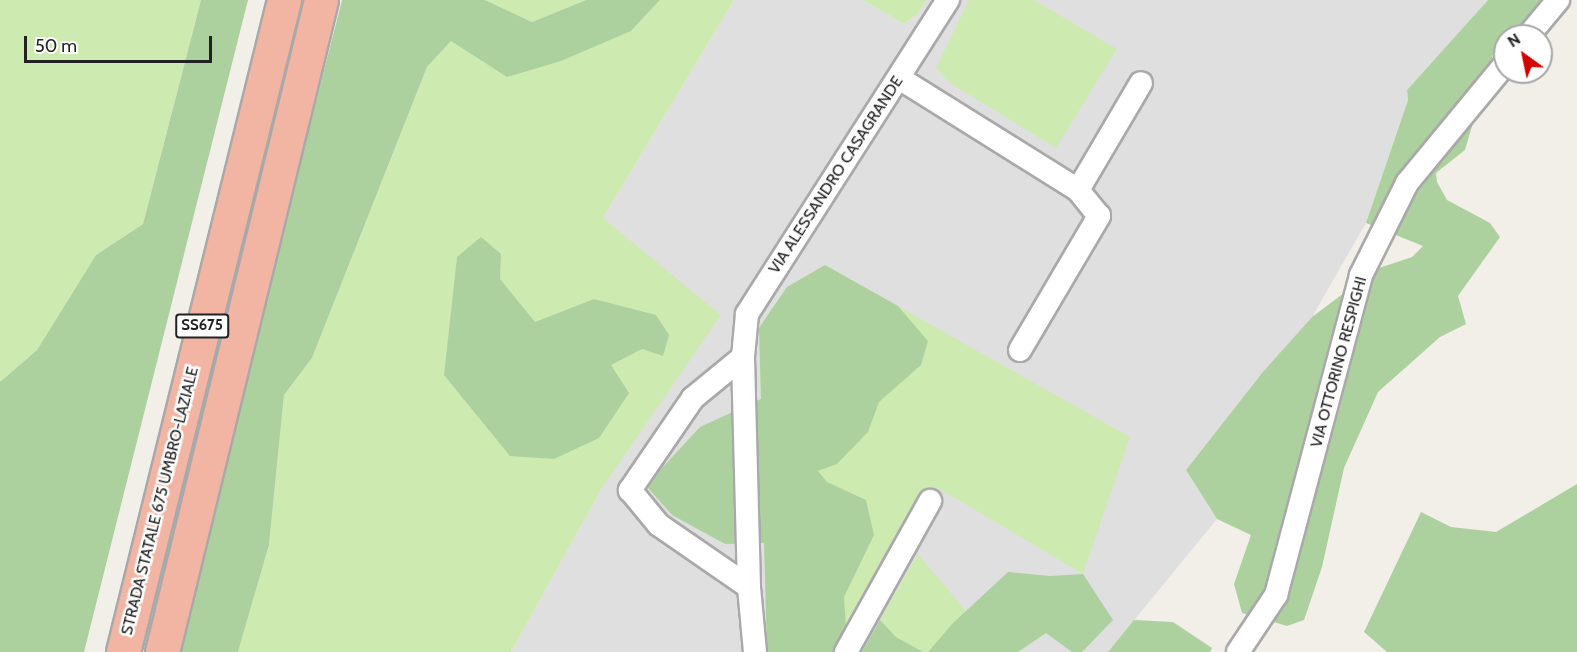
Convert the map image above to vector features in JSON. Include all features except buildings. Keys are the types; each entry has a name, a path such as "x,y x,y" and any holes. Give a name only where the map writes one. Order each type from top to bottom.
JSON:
{"highway":[{"name":"STRADA STATALE 675 UMBRO-LAZIALE","path":"123,652 284,0"},
{"name":"SS675","path":"162,652 321,0"}],"street":[{"name":"VIA ALESSANDRO CASAGRANDE","path":"755,652 749,587 742,357 747,314 948,0"},
{"path":"1538,24 1558,0"},
{"path":"899,78 1078,190 1099,216 1020,350"},
{"name":"VIA OTTORINO RESPIGHI","path":"1238,652 1276,595 1361,275 1407,183 1493,79"},
{"path":"1078,190 1141,83"},
{"path":"742,357 693,398 630,490 659,525 749,587"},
{"path":"846,652 930,501"}],"shaded area":[{"path":"734,0 863,0 904,24 918,14 926,0 1488,0 1407,90 1408,100 1366,223 1312,317 1262,373 1186,470 1217,519 1108,652 511,652 602,488 603,218"}],"green space":[{"path":"0,0 201,0 143,224 96,255 37,350 0,382"},
{"path":"201,0 248,0 84,652 0,652 0,382 37,350 96,255 143,224"},
{"path":"342,0 485,0 532,22 586,0 660,0 631,31 561,61 507,77 451,41 427,67 312,358 284,395 269,545 238,652 175,652"},
{"path":"485,0 586,0 532,22"},
{"path":"660,0 734,0 603,218 721,315 602,488 511,652 238,652 269,545 284,395 312,358 427,67 451,41 631,31"},
{"path":"863,0 926,0 918,14 904,24"},
{"path":"969,0 1034,0 1117,49 1056,148 950,83 936,68"},
{"path":"1488,0 1545,0 1521,24 1493,24 1493,54 1465,150 1436,173 1437,182 1447,200 1490,223 1500,237 1458,296 1466,324 1440,337 1378,392 1344,468 1322,567 1304,620 1287,626 1242,613 1234,584 1251,535 1217,519 1186,470 1262,373 1312,317 1376,269 1412,257 1423,246 1366,223 1408,100 1407,90"},
{"path":"481,237 501,254 500,279 535,322 594,299 656,315 669,335 663,356 642,349 611,365 629,393 599,438 554,459 510,456 444,375 457,257"},
{"path":"825,265 1130,437 1083,574 938,488 920,494 833,652 767,652 759,328 787,287"},
{"path":"825,265 898,306 928,341 921,365 879,402 868,432 837,464 818,471 827,482 866,500 874,535 844,597 846,628 833,652 767,652 764,543 725,544 672,515 648,488 662,468 700,427 761,399 759,328 787,287"},
{"path":"1577,484 1577,652 1387,652 1364,632 1421,512 1451,527 1496,532"},
{"path":"918,554 966,611 928,652 923,652 896,637 880,620"},
{"path":"1008,572 1050,576 1083,574 1113,620 1082,652 1072,652 1046,633 1018,652 928,652 953,623"},
{"path":"880,620 896,637 923,652 862,652"},
{"path":"1134,620 1173,622 1212,648 1210,652 1108,652"}]}
